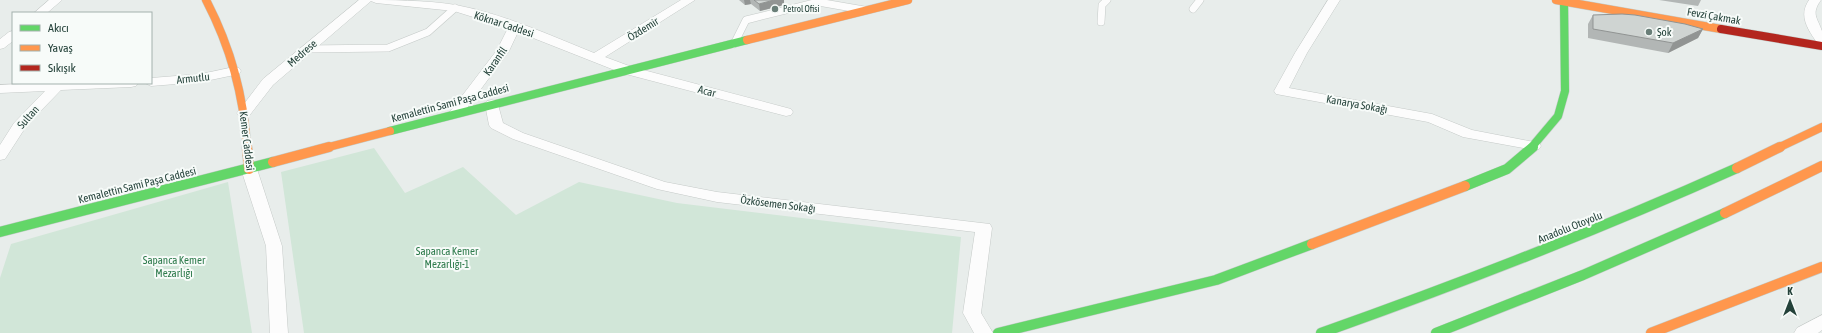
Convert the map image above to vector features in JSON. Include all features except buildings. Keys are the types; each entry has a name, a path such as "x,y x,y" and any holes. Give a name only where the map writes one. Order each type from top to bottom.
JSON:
{"main road":[{"name":"Kemer Caddesi","path":"206,0 219,24 234,72 244,113 249,169"},
{"name":"Kemalettin Sami Paşa Caddesi","path":"0,232 249,169 456,113 908,0"},
{"path":"998,333 1216,280 1370,223 1507,169 1534,146 1558,116 1565,91 1560,1"},
{"name":"Fevzi Çakmak","path":"1560,1 1822,46"},
{"name":"Anadolu Otoyolu","path":"1321,333 1521,260 1674,197 1754,161 1822,127"},
{"path":"1436,333 1556,287 1706,222 1822,166"},
{"path":"1651,333 1822,267"}],"street":[{"path":"41,12 56,0"},
{"name":"Medrese","path":"244,113 268,82 366,0"},
{"name":"Köknar Caddesi","path":"376,0 455,8 515,26 627,70"},
{"path":"455,8 467,0"},
{"name":"Özdemir","path":"596,57 689,0"},
{"name":"Kanarya Sokağı","path":"1334,0 1280,90 1432,118 1468,134 1534,146"},
{"path":"1813,1 1809,14 1810,23 1822,42"},
{"name":"Karanfil","path":"456,113 503,51 515,26"},
{"path":"0,45 12,36"},
{"name":"Acar","path":"627,70 786,112"},
{"name":"Armutlu","path":"152,82 201,78 234,72"},
{"path":"0,89 94,84"},
{"name":"Sultan","path":"0,156 21,123 58,85"},
{"name":"Özkösemen Sokağı","path":"492,104 496,125 518,136 662,186 717,198 984,228 972,313 984,333"},
{"name":"Kemer Caddesi","path":"249,169 274,246 279,333"},
{"path":"1803,333 1822,322"}],"lane":[{"path":"1101,22 1102,5 1107,0"},
{"path":"1193,10 1200,0"},
{"path":"734,44 746,20 818,2 866,10"},
{"path":"306,49 388,48 428,32 455,8"}],"green space":[{"name":"Sapanca Kemer Mezarlığı-1","path":"374,148 405,193 463,167 516,215 579,182 677,203 961,237 952,333 304,333 281,172"},
{"name":"Sapanca Kemer Mezarlığı","path":"228,182 252,333 0,333 0,278 11,244"}],"traffic: fast":[{"path":"1465,186 1507,169 1534,146 1558,116 1565,91 1564,2"},
{"path":"390,131 747,40"},
{"path":"0,232 273,162"},
{"path":"1321,333 1479,276 1583,235 1737,168"},
{"path":"1436,333 1583,275 1725,213"},
{"path":"998,333 1216,280 1312,244"}],"traffic: slow":[{"path":"206,0 225,41 238,85 245,121 249,169"},
{"path":"747,40 908,0"},
{"path":"1556,0 1721,29"},
{"path":"1737,168 1822,127"},
{"path":"273,162 390,131"},
{"path":"1725,213 1822,166"},
{"path":"1312,244 1465,186"},
{"path":"1651,333 1822,267"}],"traffic: jam":[{"path":"1721,29 1822,46"}],"place":[{"name":"Petrol Ofisi","path":"775,9"},
{"name":"Şok","path":"1649,32"}]}
